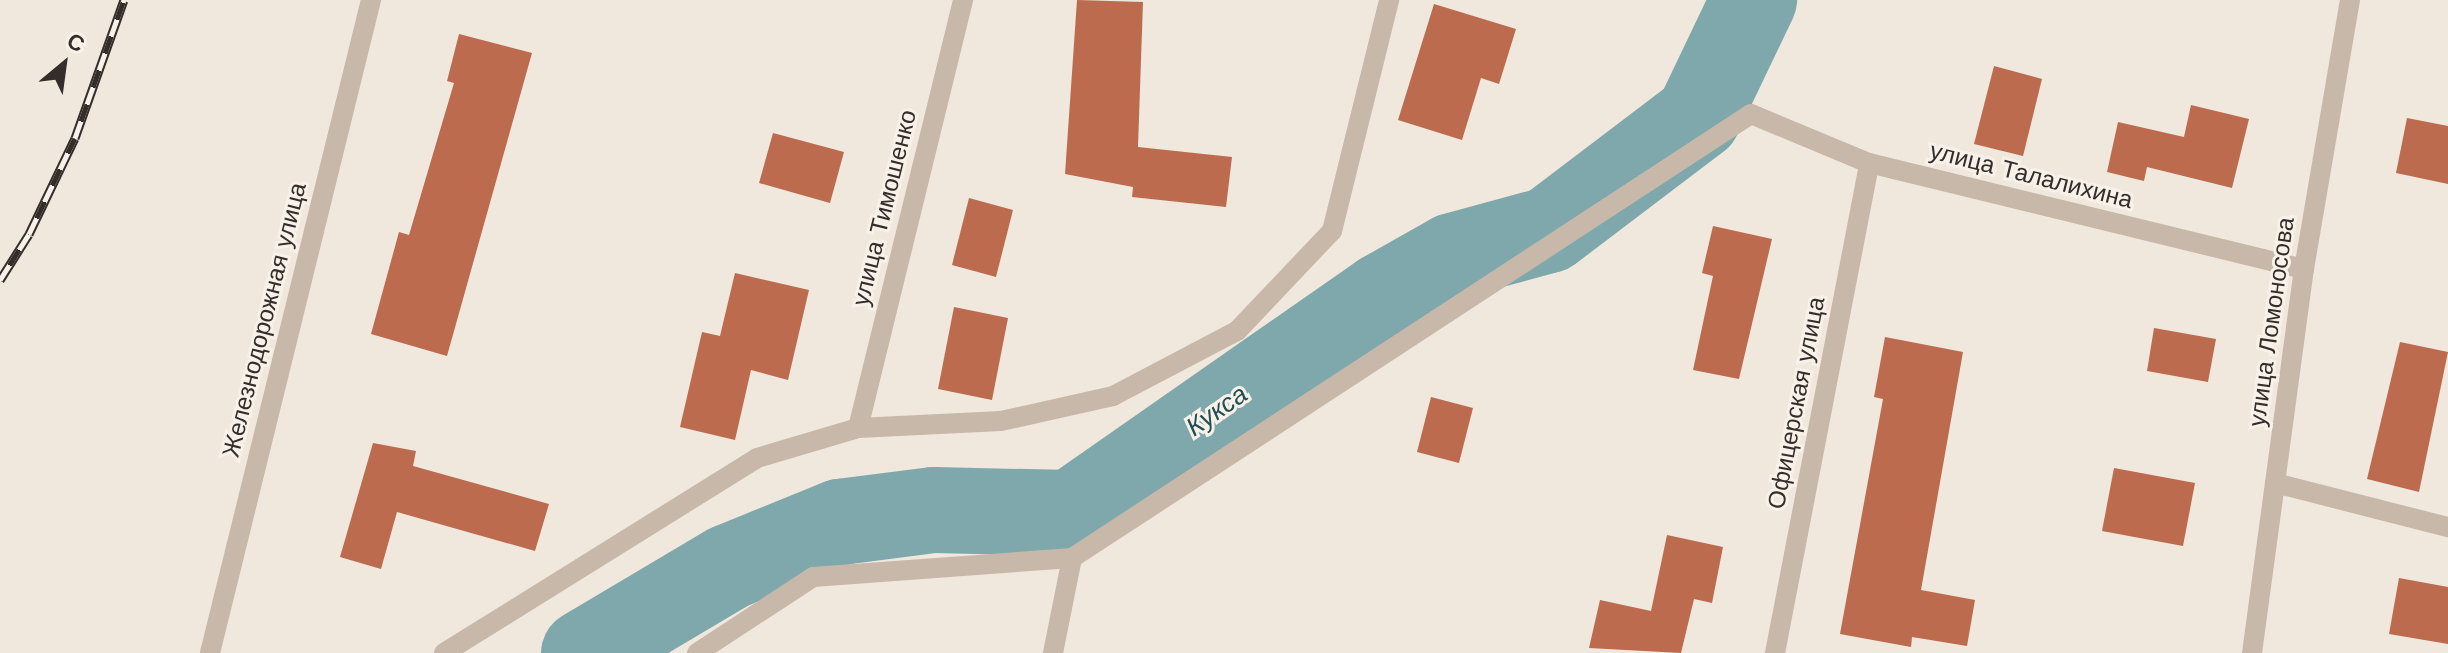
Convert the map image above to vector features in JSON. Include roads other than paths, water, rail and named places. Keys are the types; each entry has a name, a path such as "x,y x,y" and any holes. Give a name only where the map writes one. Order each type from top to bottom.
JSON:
{"street":[{"name":"Железнодорожная улица","path":"210,653 371,0"},
{"name":"улица Тимошенко","path":"858,428 963,0"},
{"path":"444,653 757,458 858,428 1001,421 1113,396 1237,331 1332,231 1389,0"},
{"name":"улица Ломоносова","path":"2252,653 2304,269 2350,0"},
{"name":"улица Талалихина","path":"1072,558 1751,114 1869,163 2304,269"},
{"name":"Офицерская улица","path":"1775,653 1869,163"},
{"path":"2275,483 2448,527"},
{"path":"697,653 813,577 1072,558 1053,653"}],"waterway":[{"name":"Кукса","path":"584,653 729,567 840,522 934,510 1071,513 1382,296 1453,256 1549,230 1698,117 1754,0"}],"railway":[{"path":"0,280 29,234 75,138 124,0"}]}
